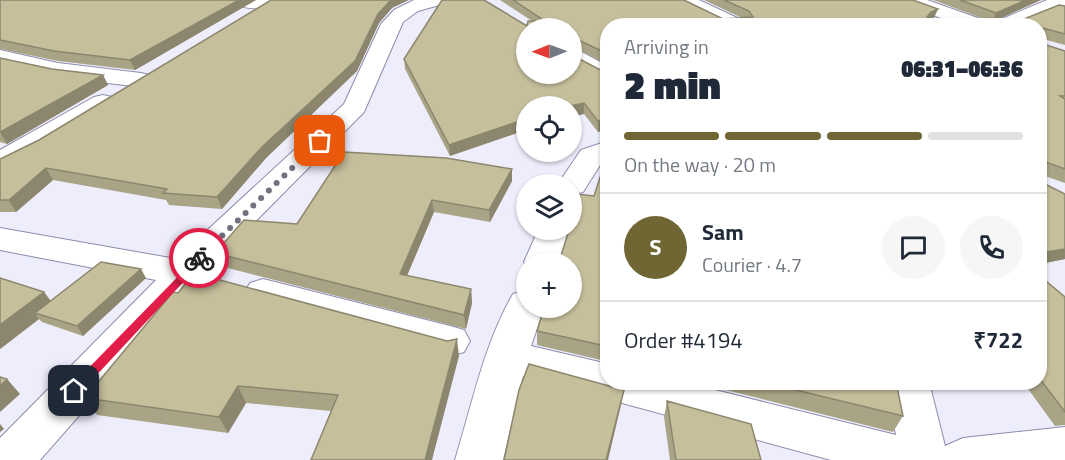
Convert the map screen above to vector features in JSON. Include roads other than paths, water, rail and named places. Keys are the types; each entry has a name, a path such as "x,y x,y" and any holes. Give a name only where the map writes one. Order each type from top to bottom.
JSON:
{"street":[{"path":"10,460 185,271 354,107 391,24 399,12 413,4 437,0"},
{"path":"684,0 722,18"},
{"path":"910,0 960,18"},
{"path":"1021,18 1063,0"},
{"path":"239,10 272,2"},
{"path":"0,57 58,70 150,74 0,162"},
{"path":"582,60 600,71"},
{"path":"580,174 591,156 600,152"},
{"path":"0,239 185,271 450,341"},
{"path":"479,460 507,356 521,318"},
{"path":"507,356 600,380"},
{"path":"640,390 910,460"},
{"path":"909,390 926,460"},
{"path":"963,460 1065,448"}]}
